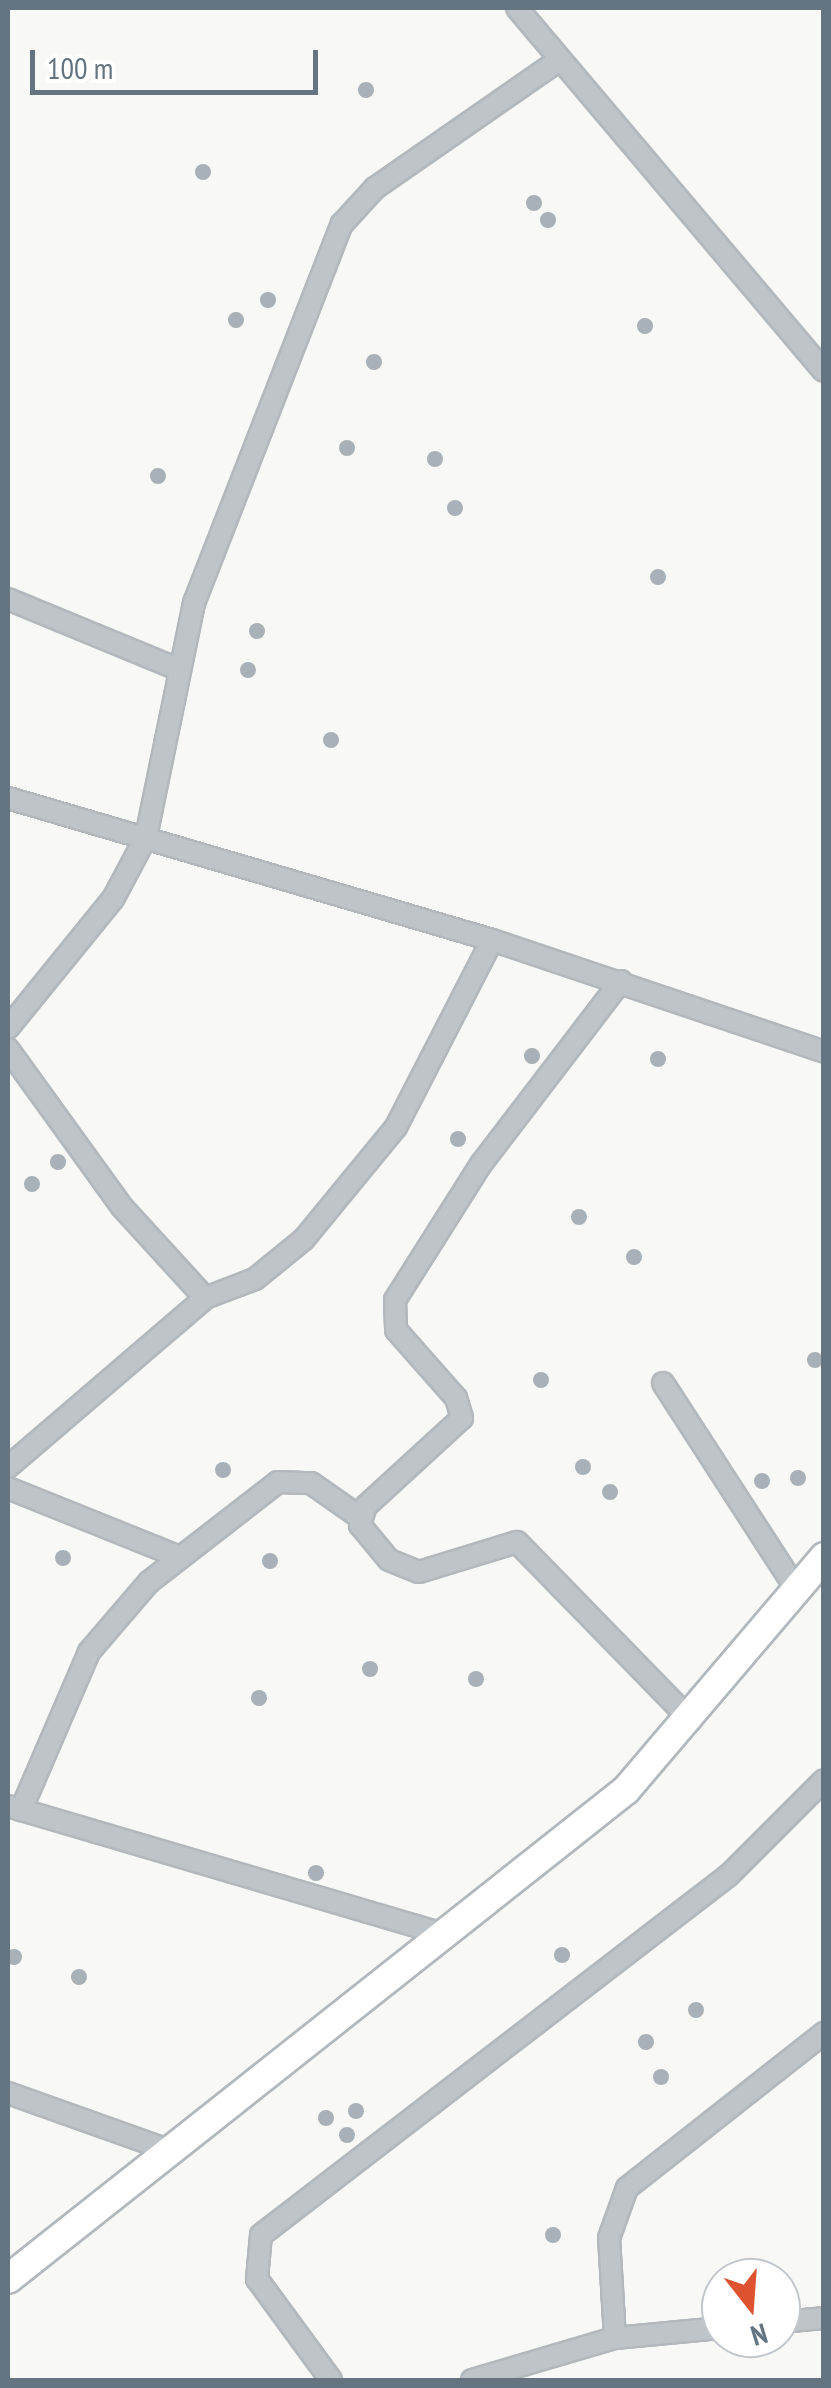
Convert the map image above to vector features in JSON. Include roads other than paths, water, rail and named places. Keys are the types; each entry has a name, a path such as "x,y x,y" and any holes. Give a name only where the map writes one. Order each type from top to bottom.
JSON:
{"street":[{"path":"517,8 824,371"},
{"path":"8,1028 113,899 146,838 180,670 225,504 342,224 374,188 559,60"},
{"path":"8,599 180,670"},
{"path":"8,798 621,980 824,1052"},
{"path":"8,1466 205,1298 274,1267 396,1126 492,940"},
{"path":"361,1518 462,1418 456,1398 396,1330 395,1300 481,1164 621,980"},
{"path":"8,1049 122,1207 205,1298"},
{"path":"662,1383 797,1590"},
{"path":"440,1932 14,1808 89,1652 180,1558 278,1482 312,1483 361,1518 389,1560 419,1572 516,1542 690,1720"},
{"path":"8,1488 180,1558"},
{"path":"8,2279 440,1932 626,1790 690,1720 824,1557"},
{"path":"330,2380 257,2278 261,2235 728,1875 824,1780"},
{"path":"615,2338 609,2238 627,2188 824,2033"},
{"path":"8,2092 168,2150"},
{"path":"472,2380 615,2338 701,2330"}]}
